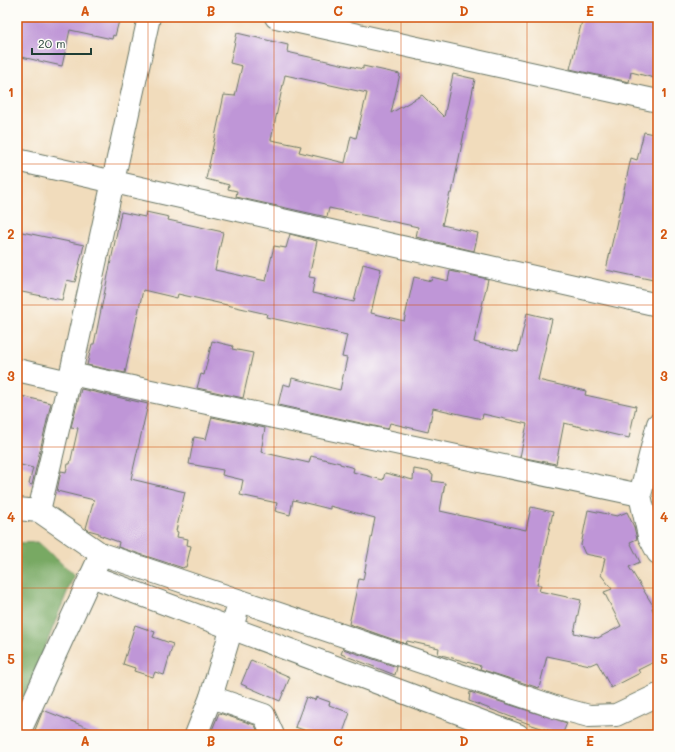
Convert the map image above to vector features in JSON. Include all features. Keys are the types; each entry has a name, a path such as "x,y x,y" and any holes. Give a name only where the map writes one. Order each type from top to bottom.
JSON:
{"street":[{"path":"39,511 70,378 149,17"},
{"path":"276,17 658,101"},
{"path":"17,160 658,305"},
{"path":"17,370 70,378 640,495"},
{"path":"658,424 640,495 648,536 658,553"},
{"path":"17,509 39,511 101,554 239,602 555,707 589,716 616,716 658,695"},
{"path":"18,735 101,554"},
{"path":"91,576 518,735"},
{"path":"196,735 211,697 239,602"},
{"path":"211,697 264,715 273,735"}],"green space":[{"path":"38,542 74,575 17,717 17,617 21,614 17,608 17,543"}],"building":[{"path":"17,17 120,17 115,36 113,35 112,39 70,30 62,66 17,56"},
{"path":"583,17 658,17 658,79 631,72 629,82 570,69"},
{"path":"237,33 288,45 287,52 363,69 363,66 400,74 391,113 422,95 444,117 453,74 475,79 452,193 450,193 442,225 478,233 474,251 416,237 418,227 329,208 327,217 236,197 237,191 228,189 229,185 206,179 224,95 235,96 242,66 230,63","holes":["285,75 367,93 356,138 351,136 345,163 299,152 301,146 271,140"]},
{"path":"644,132 658,135 658,281 606,270 631,158 637,160"},
{"path":"121,212 145,217 146,212 169,217 168,220 223,232 215,270 266,281 274,246 286,248 290,234 317,241 309,277 315,278 312,293 354,302 363,264 381,269 371,313 404,321 414,277 431,281 432,277 448,281 450,271 488,279 474,342 518,352 527,313 552,319 538,380 586,391 585,395 636,406 629,438 564,423 556,464 520,457 527,424 483,414 482,419 433,408 428,432 390,423 388,429 278,405 283,384 290,386 292,378 340,390 347,358 342,357 347,335 266,317 267,314 178,294 177,298 143,290 125,373 87,365 92,344 94,344"},
{"path":"17,231 84,245 75,282 67,280 62,300 17,291"},
{"path":"212,341 233,346 232,349 253,353 243,398 197,388 201,374 204,375"},
{"path":"81,389 148,404 131,479 185,492 176,531 178,532 177,537 188,539 187,545 191,546 186,567 183,568 118,547 119,542 88,530 86,528 94,500 57,491 61,471 66,472 68,464 70,464 78,428 71,427"},
{"path":"17,395 51,403 32,485 29,484 33,468 17,464"},
{"path":"212,417 265,428 261,452 309,463 311,456 340,463 354,468 353,472 383,480 385,473 413,480 414,469 431,472 433,475 432,481 445,483 440,511 526,530 531,507 553,512 537,585 541,585 539,591 581,600 574,633 598,638 621,626 604,592 612,589 601,575 605,558 585,554 581,545 588,510 617,516 627,512 634,527 637,539 630,542 640,562 629,567 654,607 652,608 658,621 658,660 638,670 640,673 611,688 597,662 590,665 547,656 539,688 480,669 481,666 438,654 439,648 407,641 406,644 349,624 359,579 363,580 375,518 330,506 330,509 293,500 290,515 275,511 277,503 240,495 243,480 222,475 223,470 189,464 194,437 206,439"},
{"path":"135,625 155,632 153,637 173,644 164,675 155,672 153,677 134,671 135,668 123,664"},
{"path":"343,649 397,667 395,675 341,654"},
{"path":"251,660 290,677 280,701 241,684"},
{"path":"470,692 567,723 562,735 469,701"},
{"path":"306,697 315,700 316,697 330,702 329,705 350,713 342,735 318,735 295,727"},
{"path":"43,710 104,734 104,735 33,735"},
{"path":"219,713 255,725 259,735 210,735"}]}
